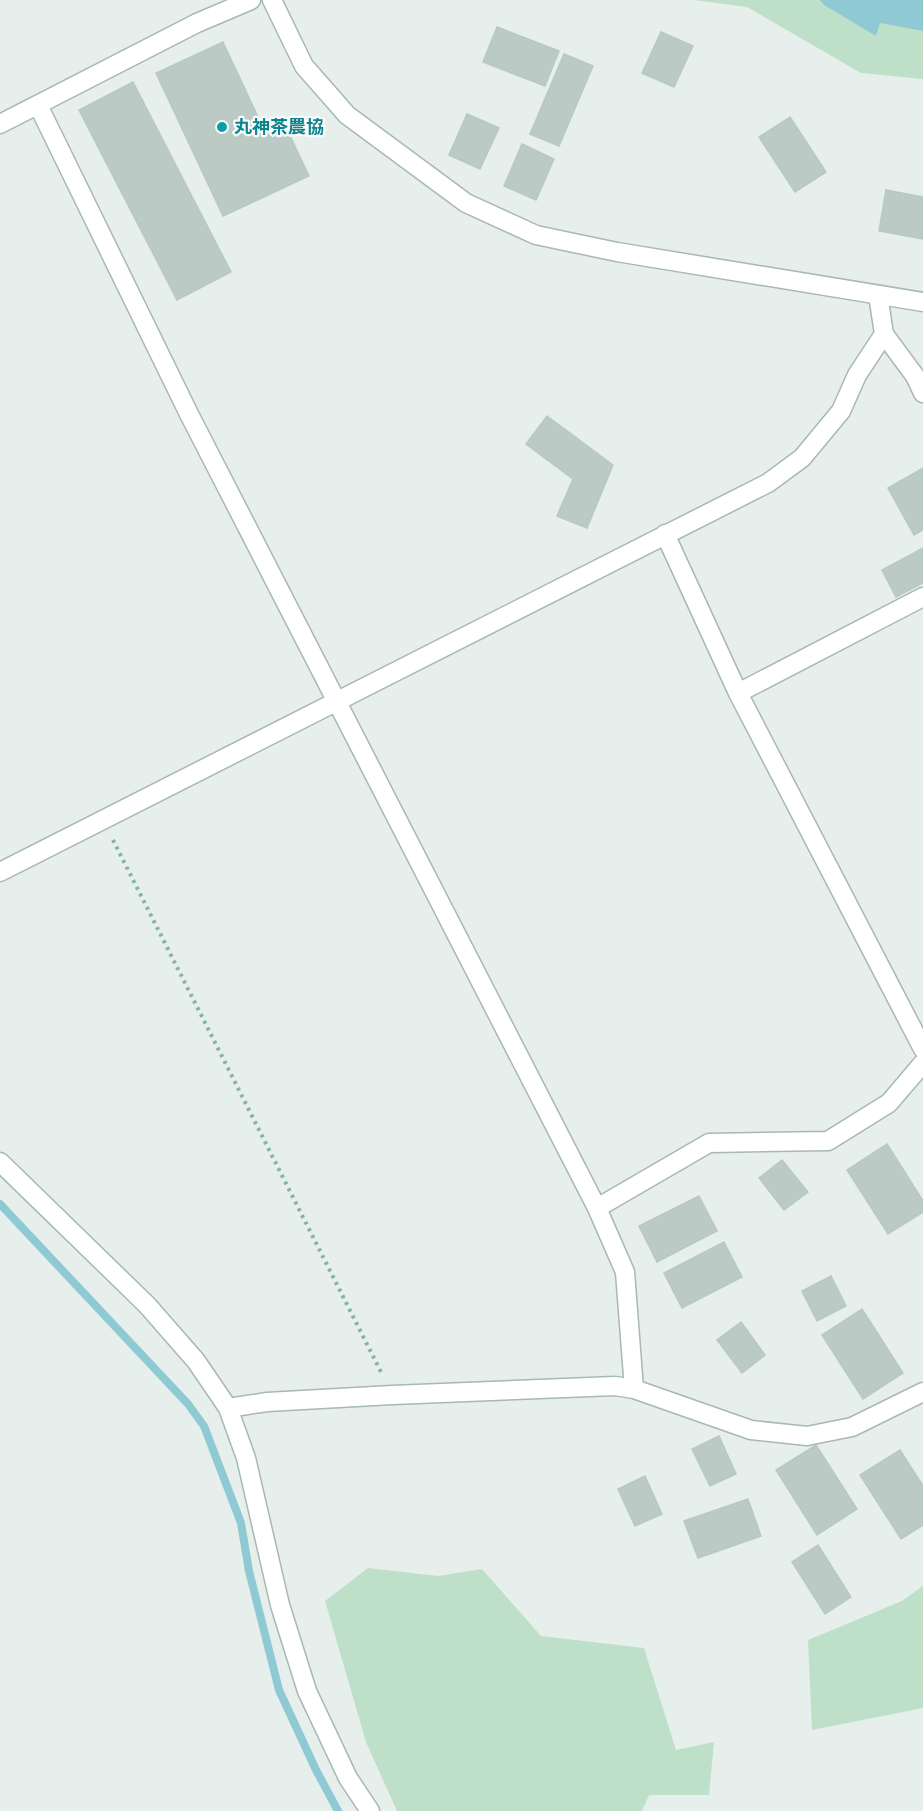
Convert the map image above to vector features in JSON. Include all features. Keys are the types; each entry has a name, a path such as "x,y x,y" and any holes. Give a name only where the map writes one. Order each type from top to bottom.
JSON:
{"street":[{"path":"0,124 197,23 251,0"},
{"path":"272,0 304,66 347,116 466,203 536,235 617,252 923,302"},
{"path":"38,105 189,414 597,1208 625,1272 634,1389"},
{"path":"878,295 884,334 915,376 923,393"},
{"path":"0,872 768,483 802,458 841,411 857,375 884,334"},
{"path":"665,534 738,693 923,1050"},
{"path":"738,693 923,597"},
{"path":"597,1208 709,1143 828,1141 889,1103 923,1063"},
{"path":"0,1162 147,1305 196,1361 228,1408 246,1458 280,1605 307,1691 348,1778 370,1811"},
{"path":"228,1408 267,1402 615,1386 634,1389 751,1430 807,1436 852,1427 923,1392"}],"path":[{"path":"103,820 392,1395"}],"green space":[{"path":"694,0 923,0 923,79 861,73 747,7"},
{"path":"368,1568 438,1576 482,1569 541,1636 644,1648 676,1750 714,1742 709,1795 649,1795 642,1811 397,1811 366,1742 325,1601"},
{"path":"923,1586 923,1708 812,1730 808,1640 902,1601"}],"water":[{"path":"820,0 923,0 923,31 880,23 876,36 824,5"}],"building":[{"path":"497,27 559,51 545,86 483,62"},
{"path":"661,32 693,46 674,87 642,73"},
{"name":"丸神茶農協","path":"223,42 265,132 284,123 309,176 223,216 156,73"},
{"path":"564,54 593,66 559,146 530,134"},
{"path":"133,82 231,272 177,300 79,110"},
{"path":"467,114 499,128 480,169 449,155"},
{"path":"790,117 826,172 795,192 759,137"},
{"path":"522,144 554,159 536,200 504,186"},
{"path":"886,190 923,197 923,239 879,231"},
{"path":"547,416 613,465 587,528 557,516 573,479 526,444"},
{"path":"923,468 923,530 914,535 888,488"},
{"path":"923,548 923,583 896,597 882,570"},
{"path":"887,1144 923,1201 923,1212 888,1234 847,1170"},
{"path":"782,1160 808,1192 784,1210 759,1178"},
{"path":"699,1196 717,1231 657,1262 639,1226"},
{"path":"724,1242 742,1277 682,1308 664,1273"},
{"path":"831,1276 846,1306 817,1321 802,1291"},
{"path":"862,1309 903,1373 863,1399 822,1335"},
{"path":"741,1322 765,1355 742,1373 717,1340"},
{"path":"719,1436 736,1474 710,1486 692,1449"},
{"path":"816,1445 857,1509 817,1535 776,1470"},
{"path":"900,1450 923,1486 923,1525 901,1539 860,1475"},
{"path":"645,1476 662,1514 635,1526 618,1489"},
{"path":"748,1499 761,1536 698,1558 684,1521"},
{"path":"818,1545 851,1597 825,1614 792,1562"}],"waterway":[{"path":"0,1204 188,1404 204,1426 241,1523 249,1571 279,1690 316,1770 338,1811"}],"place":[{"name":"丸神茶農協","path":"222,127"}]}
